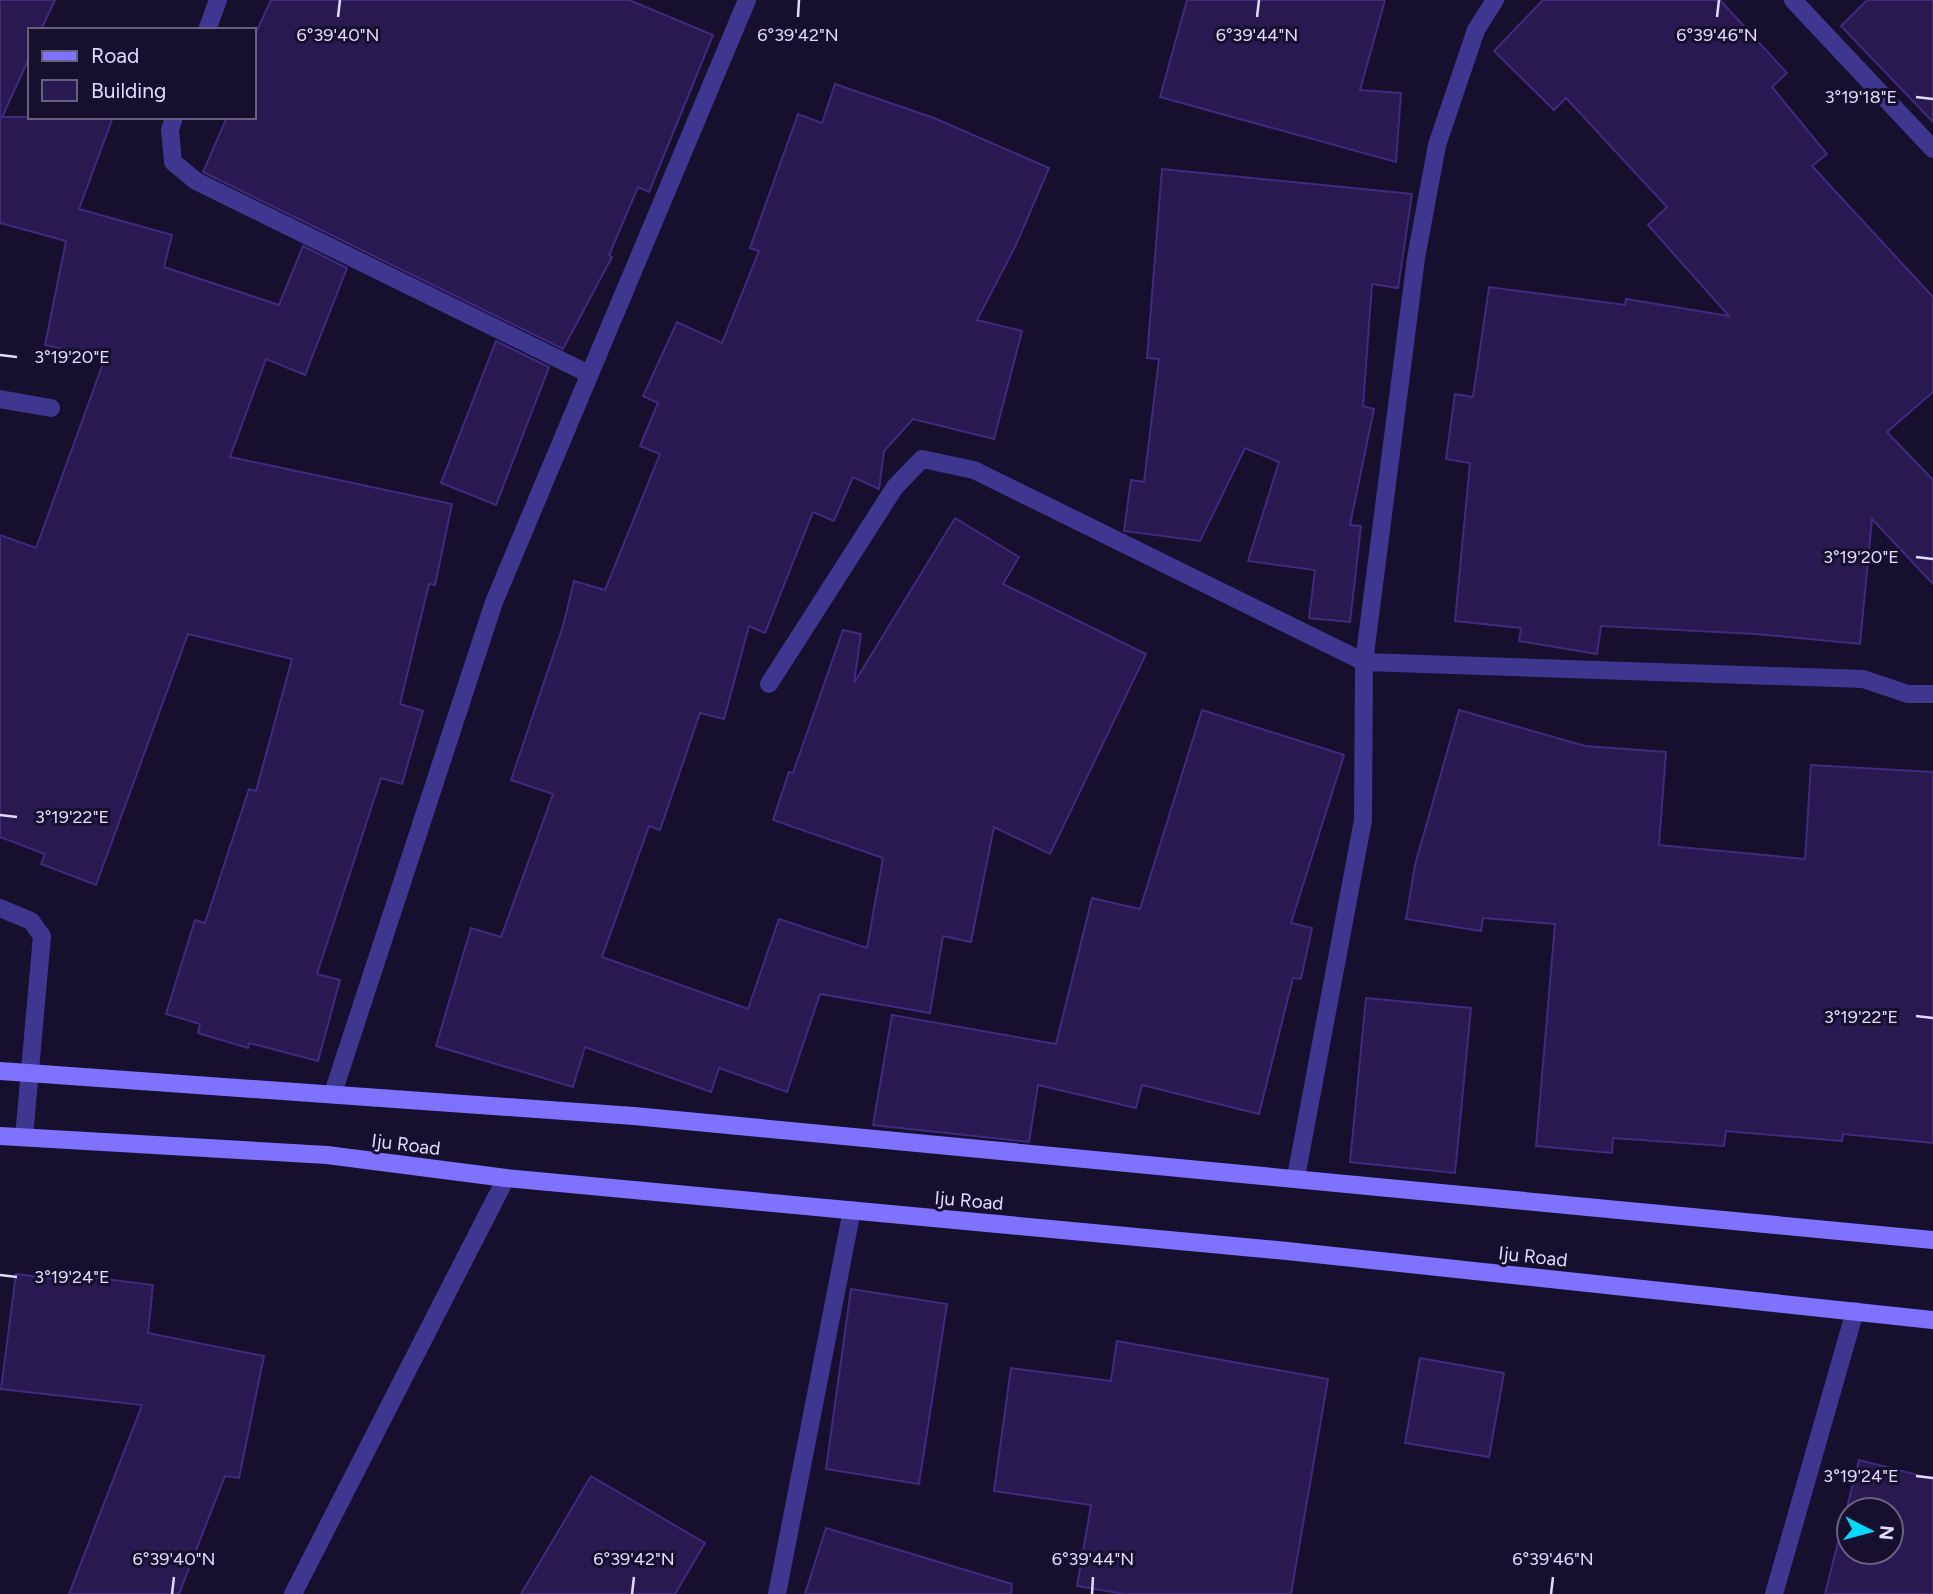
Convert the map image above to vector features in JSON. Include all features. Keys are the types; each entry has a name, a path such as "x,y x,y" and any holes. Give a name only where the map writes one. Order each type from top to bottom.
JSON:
{"main road":[{"path":"0,1071 634,1116 1296,1177 1933,1240"},
{"name":"Iju Road","path":"0,1136 327,1155 506,1178 1287,1251 1933,1320"}],"street":[{"path":"208,28 218,0"},
{"path":"333,1093 494,602 747,0"},
{"path":"1296,1177 1363,820 1364,662 1416,258 1437,145 1476,30 1495,0"},
{"path":"1793,0 1933,149"},
{"path":"173,119 170,130 173,162 196,181 589,374"},
{"path":"0,399 51,408"},
{"path":"769,684 895,486 922,459 974,470 1364,662 1863,679 1908,694 1933,694"},
{"path":"0,908 31,921 42,936 24,1137"},
{"path":"293,1594 506,1178"},
{"path":"777,1594 852,1210"},
{"path":"1774,1594 1855,1311"}],"building":[{"path":"0,0 55,0 42,28 28,28 28,60 2,117 112,119 79,209 172,235 164,267 279,305 303,246 347,268 305,375 266,359 230,457 452,504 435,585 429,584 400,704 423,711 402,784 381,778 317,974 340,980 318,1061 249,1043 248,1048 198,1033 200,1024 166,1014 195,920 205,923 249,789 256,791 292,659 188,634 96,885 41,864 45,854 0,837 0,535 36,548 105,358 45,345 66,241 0,223"},
{"path":"271,0 629,0 713,35 649,192 638,187 609,255 612,257 563,349 203,172 226,119 256,119 256,33"},
{"path":"1187,0 1385,0 1360,90 1401,93 1396,162 1160,97"},
{"path":"1543,0 1720,0 1787,73 1772,87 1827,154 1812,166 1933,297 1933,392 1887,432 1933,480 1933,584 1872,519 1860,644 1756,634 1601,626 1597,654 1519,641 1521,628 1455,621 1470,463 1446,459 1455,394 1473,397 1489,287 1625,305 1626,299 1729,316 1648,225 1667,207 1566,98 1554,110 1494,51"},
{"path":"1867,0 1933,0 1933,122 1841,26"},
{"path":"835,84 934,118 1049,168 1015,247 977,320 1022,331 994,439 913,419 884,451 879,489 853,477 834,521 813,512 765,633 749,626 724,719 700,713 660,830 649,826 602,957 748,1009 779,919 867,948 883,858 773,820 789,772 793,773 843,630 861,634 854,683 955,518 1019,557 1003,584 1146,654 1050,854 994,827 971,942 943,936 930,1013 820,994 787,1092 719,1068 711,1092 585,1047 573,1087 436,1046 471,928 501,937 553,794 511,780 563,626 574,581 605,590 660,454 640,446 658,403 643,396 677,322 722,343 759,251 750,248 798,114 822,123"},
{"path":"1162,169 1412,194 1398,288 1372,284 1363,406 1374,409 1350,525 1361,526 1350,622 1309,618 1315,570 1248,561 1279,462 1245,448 1200,541 1124,531 1131,480 1144,482 1159,359 1147,358"},
{"path":"496,341 549,367 496,505 441,483"},
{"path":"1202,710 1344,755 1291,923 1312,928 1301,979 1293,978 1259,1114 1142,1085 1136,1108 1038,1085 1029,1142 873,1125 892,1015 1056,1044 1092,898 1140,909"},
{"path":"1459,710 1585,746 1666,752 1659,845 1805,859 1811,765 1933,772 1933,1143 1843,1134 1842,1141 1726,1131 1724,1146 1613,1138 1612,1153 1536,1146 1555,924 1483,918 1481,931 1406,919 1415,865"},
{"path":"1366,998 1471,1008 1455,1173 1350,1162"},
{"path":"16,1274 81,1282 81,1276 153,1285 148,1333 264,1356 239,1478 225,1476 179,1594 69,1594 142,1405 1,1389"},
{"path":"851,1289 947,1304 919,1484 826,1469"},
{"path":"1117,1341 1328,1379 1291,1594 1124,1594 1077,1586 1091,1505 994,1491 1011,1368 1111,1381"},
{"path":"1420,1358 1504,1373 1489,1457 1405,1443"},
{"path":"1859,1460 1933,1479 1933,1594 1825,1594 1835,1555 1835,1566 1905,1566 1905,1496 1850,1496"},
{"path":"591,1476 705,1543 675,1594 521,1594"},
{"path":"826,1528 1012,1584 1011,1594 805,1594"}]}
